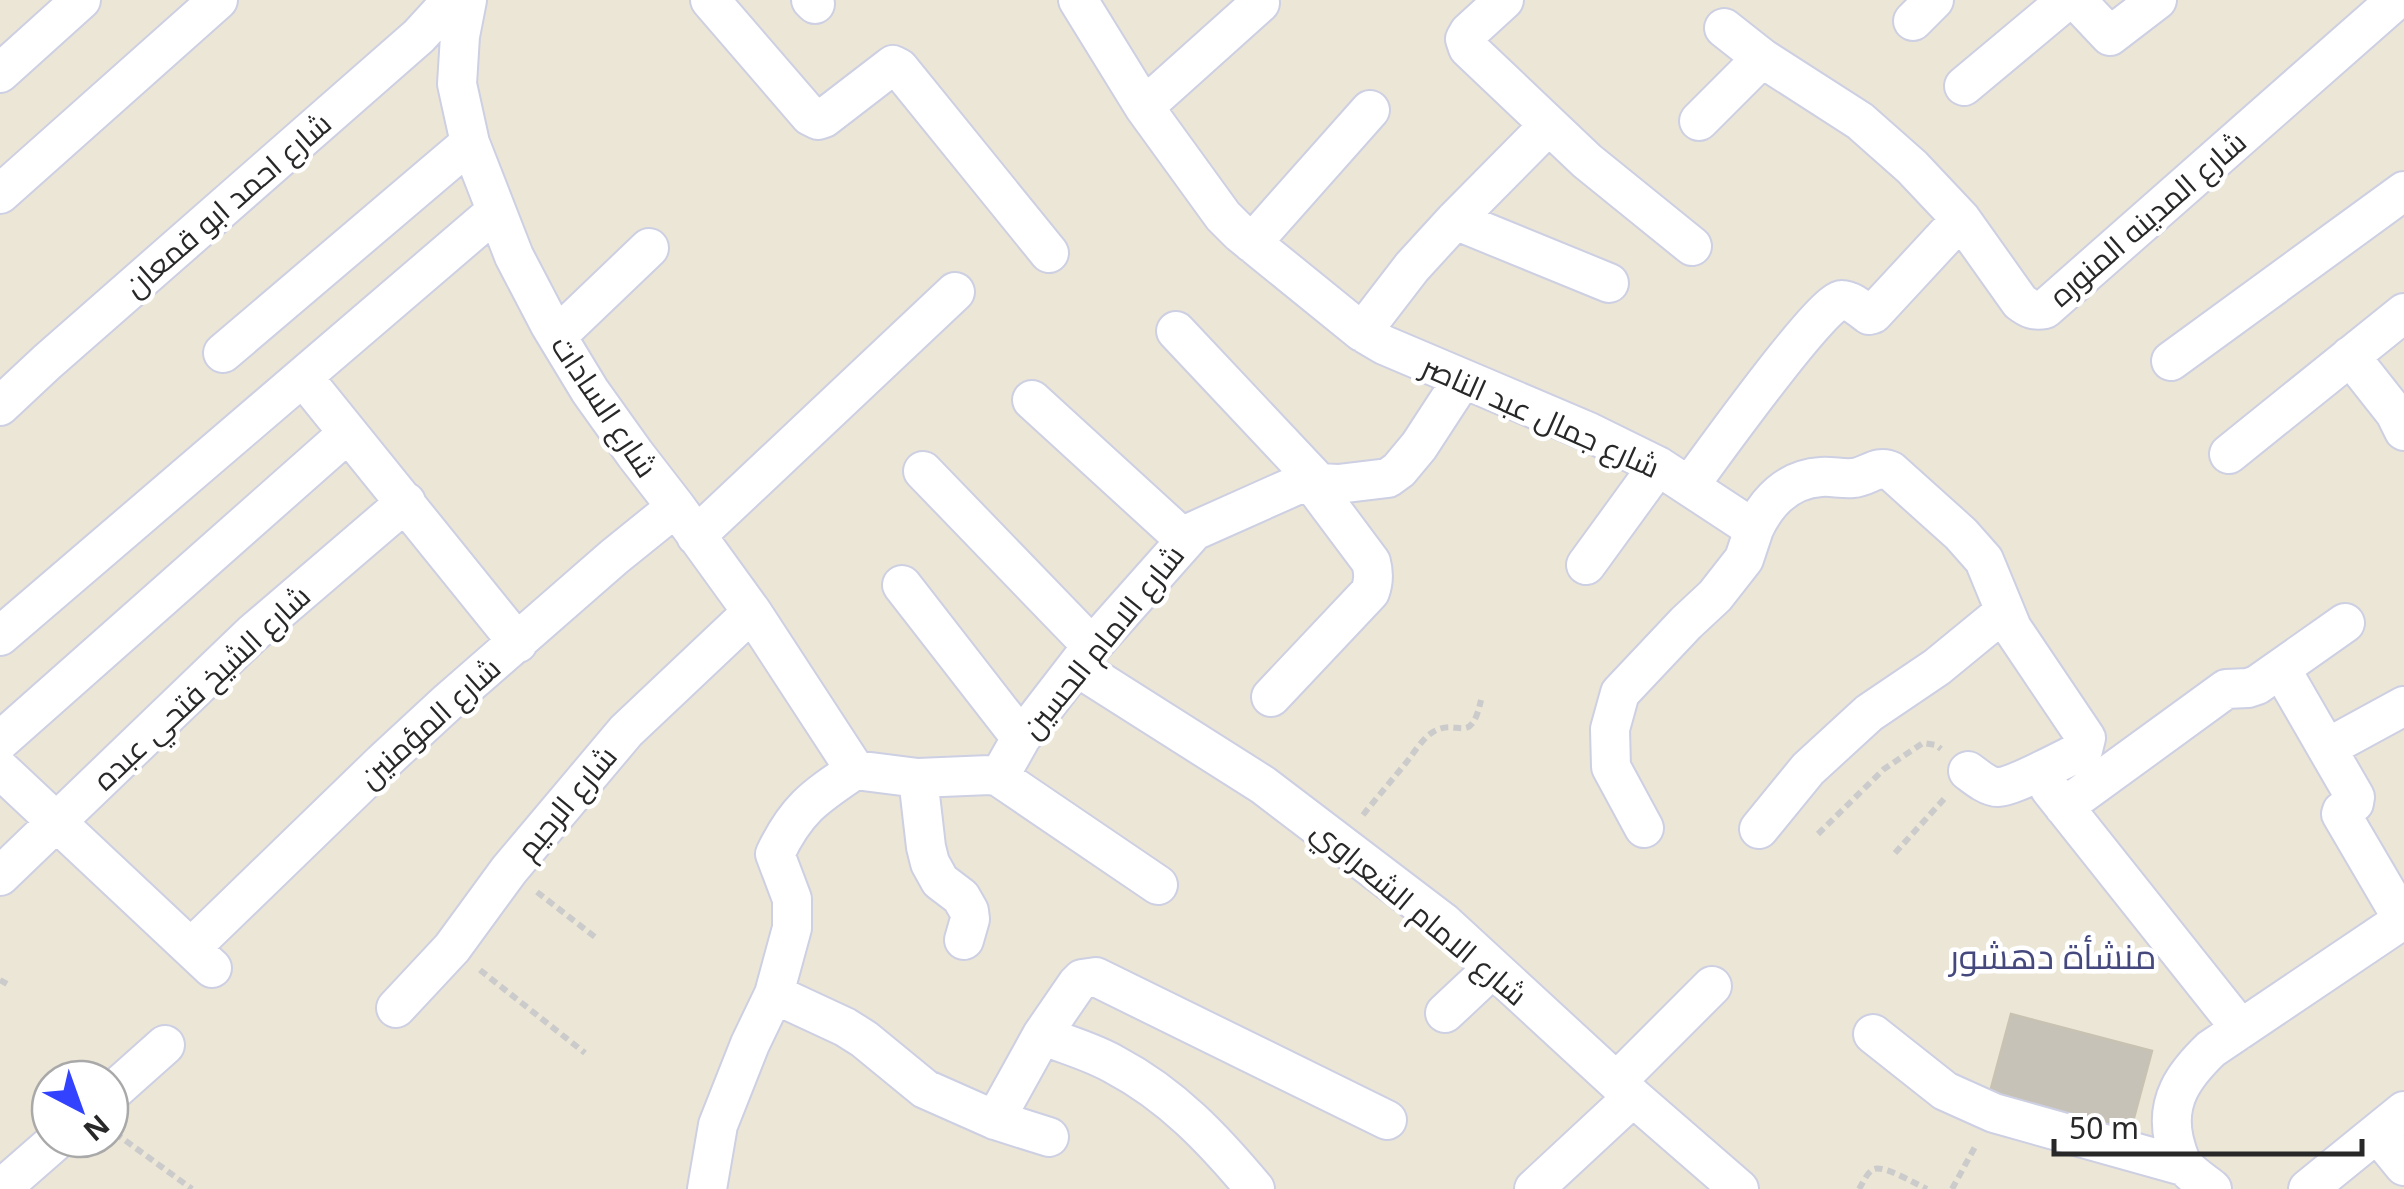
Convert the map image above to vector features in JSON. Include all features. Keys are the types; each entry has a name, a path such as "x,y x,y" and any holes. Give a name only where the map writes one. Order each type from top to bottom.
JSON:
{"street":[{"path":"0,73 81,0"},
{"path":"0,194 218,0"},
{"name":"شارع احمد ابو قمعان","path":"0,406 419,36 452,0"},
{"name":"شارع السادات","path":"467,0 457,84 470,143 514,256 590,391 752,612 855,770"},
{"path":"710,0 810,116 818,120 889,68 899,68 1048,253"},
{"name":"شارع جمال عبد الناصر","path":"1078,0 1144,107 1224,216 1362,332 1462,380 1589,432 1674,476 1754,529"},
{"path":"1504,0 1468,32 1468,48 1548,126 1692,246"},
{"path":"1964,86 2067,0"},
{"path":"2076,0 2110,36 2156,0"},
{"name":"شارع المدينه المنوره","path":"1724,28 1762,58 1860,121 1912,167 1961,219 2020,302 2036,310 2046,309 2396,0"},
{"path":"1144,107 1260,3"},
{"path":"1699,121 1762,58"},
{"path":"1252,243 1370,110"},
{"path":"1362,332 1455,220 1548,126"},
{"path":"223,353 470,143"},
{"path":"2171,360 2404,191"},
{"path":"0,636 495,212"},
{"path":"1586,565 1832,304 1846,300 1873,314 1961,219"},
{"path":"1455,220 1609,283"},
{"path":"557,336 649,248"},
{"name":"شارع المؤمنين","path":"58,822 202,958 382,763 449,701 614,557 686,521 955,292"},
{"path":"2229,454 2404,313"},
{"path":"1176,330 1316,483 1365,552 1374,572 1370,592 1271,697"},
{"path":"2350,356 2395,413 2404,431"},
{"path":"302,377 518,643"},
{"name":"شارع الامام الحسين","path":"999,777 1021,738 1085,656 1194,531 1298,486 1388,478 1418,446 1462,380"},
{"path":"1032,400 1184,540"},
{"path":"0,741 348,433"},
{"path":"1644,828 1611,767 1610,729 1620,693 1716,596 1744,559 1760,516 1786,486 1801,480 1854,478 1885,468 1961,534 1984,560 2012,628 2086,738 2083,750 1998,787 1968,772"},
{"name":"شارع الامام الشعراوي","path":"923,470 1085,656 1443,922 1739,1189"},
{"name":"شارع الشيخ فتحي عبده","path":"0,876 253,633 406,502"},
{"path":"902,585 1021,738"},
{"name":"شارع الرحيم","path":"396,1008 452,948 509,870 626,731 752,612"},
{"path":"1758,829 1808,769 1870,713 1937,667 2004,612"},
{"path":"2064,807 2226,689 2248,688 2345,623"},
{"path":"2198,1177 2177,1152 2170,1124 2176,1095 2190,1070 2211,1050 2404,919 2341,814 2354,803 2355,796 2280,669"},
{"path":"2327,748 2404,706"},
{"path":"0,769 58,822"},
{"path":"707,1189 718,1124 774,994 792,928 792,899 775,854 802,809 855,770 918,778 999,777 1158,885"},
{"path":"2037,772 2242,1029"},
{"path":"918,778 930,864 940,881 970,910 964,940"},
{"path":"1445,1013 1493,968"},
{"path":"995,1120 1042,1035 1082,979 1096,977 1387,1120"},
{"path":"1534,1189 1712,986"},
{"path":"774,994 864,1039 925,1090 995,1120 1049,1137"},
{"path":"1872,1034 1944,1091 1994,1114 2198,1177"},
{"path":"1042,1035 1114,1064 1164,1096 1215,1142 1255,1189"},
{"path":"130,1077 165,1046"},
{"path":"2308,1189 2390,1122 2404,1166"},
{"path":"10,1182 36,1159"}],"path":[{"path":"1340,843 1430,733 1450,726 1472,726 1481,700"},
{"path":"1818,834 1884,769 1923,743 1936,745 1968,772 1895,854"},
{"path":"509,870 595,937"},
{"path":"452,948 585,1052"},
{"path":"1952,1189 1994,1114"},
{"path":"130,1144 192,1189"},
{"path":"1859,1189 1876,1168 1927,1189"}],"building":[{"path":"2011,1014 2152,1051 2128,1140 1987,1103"}],"district":[{"name":"منشأة دهشور","path":"2053,955"}]}
